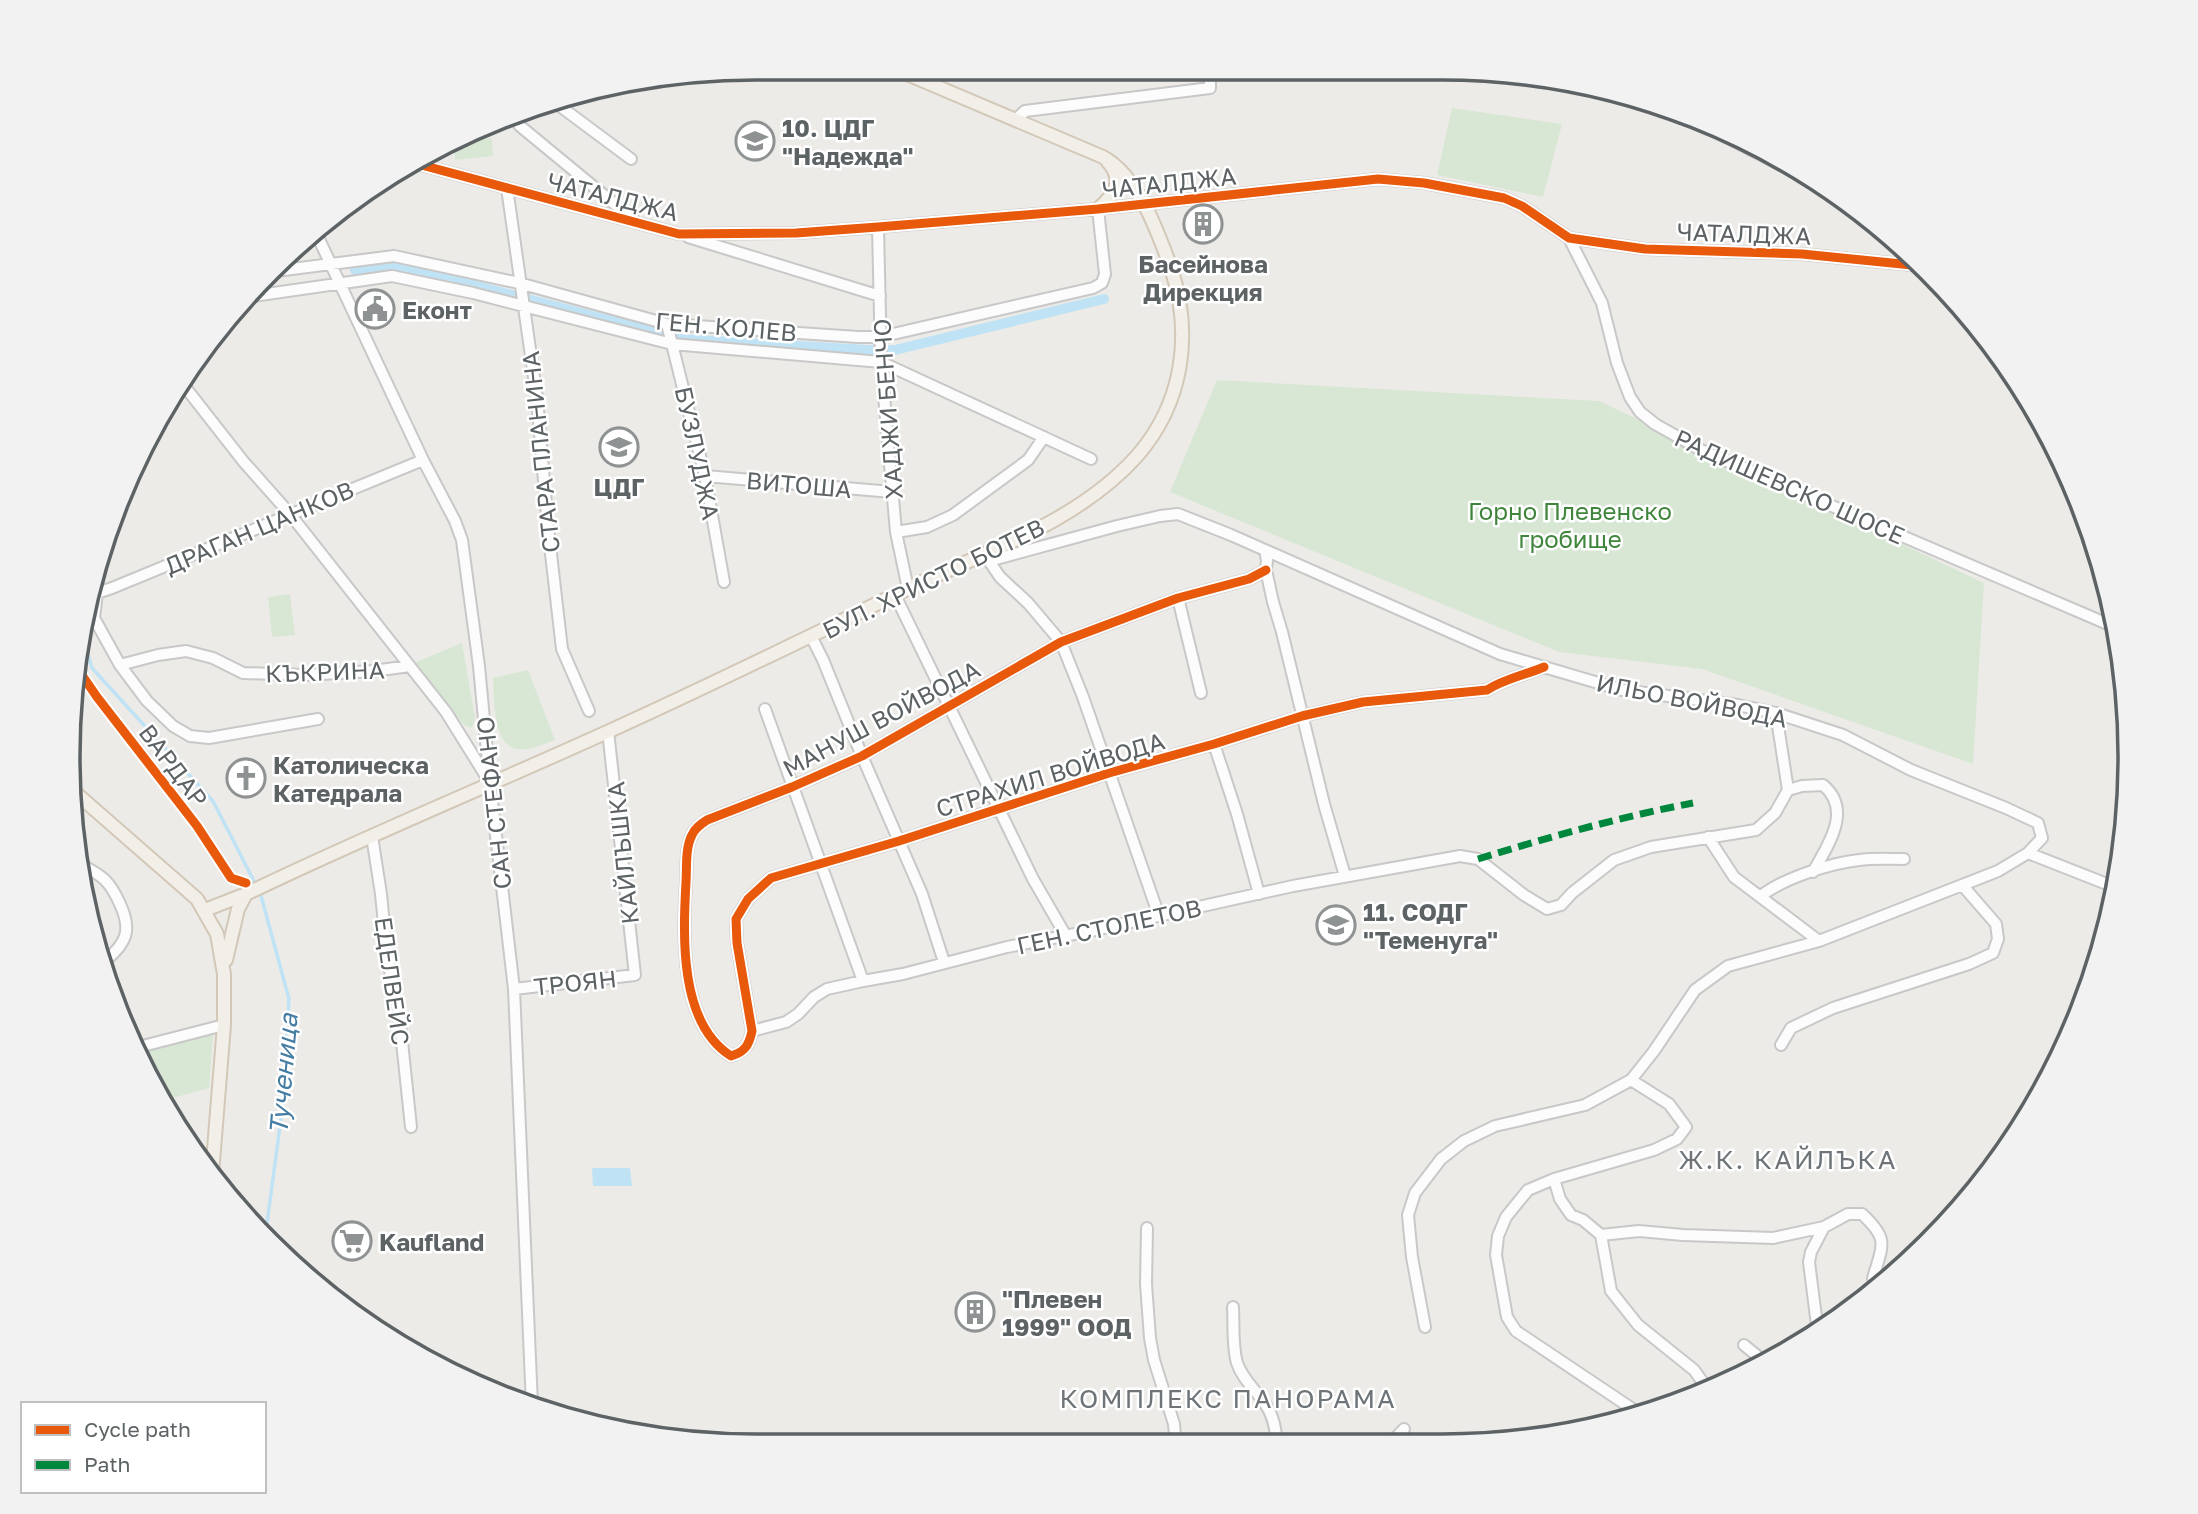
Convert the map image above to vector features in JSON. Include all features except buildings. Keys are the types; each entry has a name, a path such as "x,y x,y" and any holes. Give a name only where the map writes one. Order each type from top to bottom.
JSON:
{"main road":[{"name":"БУЛ. ХРИСТО БОТЕВ","path":"205,910 249,893 608,731 908,589 986,558 1060,517 1104,487 1138,454 1170,406 1179,369 1182,335 1181,315 1171,269 1143,204 1122,170 1103,157 921,80"},
{"path":"1098,209 1112,196 1116,183 1113,168 1103,157"},
{"path":"82,798 197,899 217,934 224,974 224,1025 213,1159"},
{"path":"224,974 238,909 249,893"}],"street":[{"path":"1015,120 1025,111 1210,89 1210,80"},
{"path":"564,109 631,159"},
{"path":"519,124 639,224"},
{"name":"ЧАТАЛДЖА","path":"427,167 679,234 880,296"},
{"name":"ЧАТАЛДЖА","path":"679,234 796,233 878,228 1098,209 1378,179 1424,183 1504,198 1522,206 1569,238 1644,249 1802,254 1904,264"},
{"name":"СТАРА ПЛАНИНА","path":"507,188 519,287 537,398 562,649 589,710"},
{"name":"ГЕН. КОЛЕВ","path":"264,294 392,276 473,293 672,343 880,349 1102,284 1105,274 1098,209"},
{"name":"ХАДЖИ БЕНЧО","path":"878,228 880,349 896,532 908,589"},
{"name":"РАДИШЕВСКО ШОСЕ","path":"1569,238 1602,303 1626,390 1640,412 1655,424 1701,450 2104,623"},
{"name":"САН СТЕФАНО","path":"320,241 462,540 479,666 514,989 531,1394"},
{"name":"ГЕН. КОЛЕВ","path":"290,269 394,256 668,327 858,337 880,349"},
{"name":"БУЗЛУДЖА","path":"668,327 705,476 724,582"},
{"path":"880,349 1044,437 1091,459"},
{"path":"188,391 446,712 490,784"},
{"path":"896,532 927,527 953,515 1028,460 1044,437"},
{"name":"ДРАГАН ЦАНКОВ","path":"102,590 423,460"},
{"name":"ВИТОША","path":"705,476 892,492"},
{"name":"ИЛЬО ВОЙВОДА","path":"986,558 1178,514 1500,654 1622,690 1738,705 1776,713 1843,736 1911,770 2038,823 2042,838 2028,853"},
{"path":"1265,551 1266,570 1324,804 1345,876"},
{"path":"986,558 1000,577 1028,603 1061,642 1083,697 1159,916"},
{"name":"МАНУШ ВОЙВОДА","path":"752,1031 749,1045 741,1053 731,1056 713,1042 696,1009 686,973 685,905 691,836 707,820 862,756 1061,642 1178,598 1250,579 1266,570"},
{"path":"895,595 1033,879 1066,936"},
{"path":"1178,598 1201,693"},
{"path":"95,619 120,665 147,701 173,726 190,736 209,738 318,719"},
{"path":"811,636 922,894 944,962"},
{"name":"КЪКРИНА","path":"120,665 158,654 186,650 213,658 243,673 304,675 410,666"},
{"name":"СТРАХИЛ ВОЙВОДА","path":"752,1031 737,943 736,919 748,898 771,878 1302,716 1363,702 1487,690 1500,681 1518,678 1544,667"},
{"path":"765,709 863,981"},
{"path":"1776,713 1788,790 1774,813 1756,830 1708,837 1734,877 1819,942"},
{"name":"КАЙЛЪШКА","path":"608,731 635,975"},
{"path":"1214,744 1259,894"},
{"path":"1788,790 1823,785 1833,793 1837,805 1835,832 1812,872"},
{"name":"ЕДЕЛВЕЙС","path":"372,836 387,955 400,1023 411,1127"},
{"name":"ГЕН. СТОЛЕТОВ","path":"752,1031 786,1022 827,989 903,974 1007,947 1259,894 1460,856 1478,859 1524,895 1547,909 1561,905 1614,860 1651,847 1708,837"},
{"path":"1425,1327 1412,1257 1408,1215 1415,1194 1441,1159 1464,1141 1495,1126 1585,1105 1632,1080 1695,990 1728,966 1819,942 1998,872 2028,853 2106,884"},
{"path":"1761,896 1775,885 1858,860 1904,859"},
{"path":"90,869 104,878 113,890 127,922 126,935 119,949 111,956"},
{"path":"1781,1045 1791,1028 1833,1008 1969,964 1993,953 1998,939 1996,924 1963,886"},
{"name":"ТРОЯН","path":"514,989 635,975"},
{"path":"145,1045 224,1025"},
{"path":"1629,1406 1517,1331 1507,1317 1496,1255 1498,1236 1506,1217 1528,1190 1554,1179 1654,1150 1677,1139 1686,1127 1680,1117 1669,1104 1632,1080"},
{"path":"1554,1179 1560,1199 1571,1215 1583,1220 1601,1235 1611,1291 1638,1325 1694,1370 1702,1381"},
{"path":"1601,1235 1639,1231 1683,1236 1773,1238 1824,1227 1848,1214 1862,1214 1880,1233 1883,1244 1873,1277"},
{"path":"1816,1319 1809,1262 1811,1252 1824,1227"},
{"path":"1147,1228 1146,1284 1150,1338 1175,1434"},
{"path":"1233,1307 1237,1363 1245,1380 1265,1404 1272,1417 1276,1434"},
{"path":"1744,1346 1756,1355"},
{"path":"1399,1434 1404,1429"}],"green space":[{"path":"1452,108 1562,124 1543,197 1437,175"},
{"path":"492,138 493,156 455,160 455,152 482,139"},
{"name":"Горно Плевенско гробище","path":"1217,380 1599,401 1984,583 1973,764 1702,669 1559,652 1170,492"},
{"path":"290,594 295,635 272,637 268,597"},
{"path":"462,643 475,718 472,728 464,725 414,663"},
{"path":"528,670 555,740 528,749 516,749 507,744 497,725 493,678"},
{"path":"213,1035 209,1088 173,1098 147,1050"}],"water":[{"path":"592,1168 630,1168 632,1186 593,1186"}],"waterway":[{"path":"355,270 385,266 458,281 681,339 868,350 895,350 1104,299"},
{"name":"Тученица","path":"88,656 92,668 213,801 256,885"},
{"name":"Тученица","path":"260,892 289,999 282,1111 267,1223"}],"marked path":[{"path":"1478,859 1585,828 1693,803"}],"cycle path":[{"path":"427,167 679,234 796,233 878,227 1098,209 1378,179 1424,183 1504,198 1522,206 1569,238 1645,249 1802,254 1904,264"},
{"path":"1266,570 1249,579 1178,598 1061,642 862,756 698,826 687,852 685,952 693,1001 714,1041 731,1056 743,1050 749,1040 752,1031 737,943 736,919 748,899 771,878 1302,716 1363,702 1487,690 1544,667"},
{"name":"ВАРДАР","path":"85,680 197,826 231,878 246,883"}],"place":[{"name":"10. ЦДГ \"Надежда\"","path":"755,141"},
{"name":"Басейнова Дирекция","path":"1203,224"},
{"name":"Еконт","path":"375,309"},
{"name":"ЦДГ","path":"619,447"},
{"name":"Католическа Катедрала","path":"246,778"},
{"name":"11. СОДГ \"Теменуга\"","path":"1336,925"},
{"name":"Kaufland","path":"352,1241"},
{"name":"\"Плевен 1999\" ООД","path":"975,1312"}],"district":[{"name":"Ж.К. КАЙЛЪКА","path":"1788,1159"},
{"name":"КОМПЛЕКС ПАНОРАМА","path":"1228,1398"}]}
